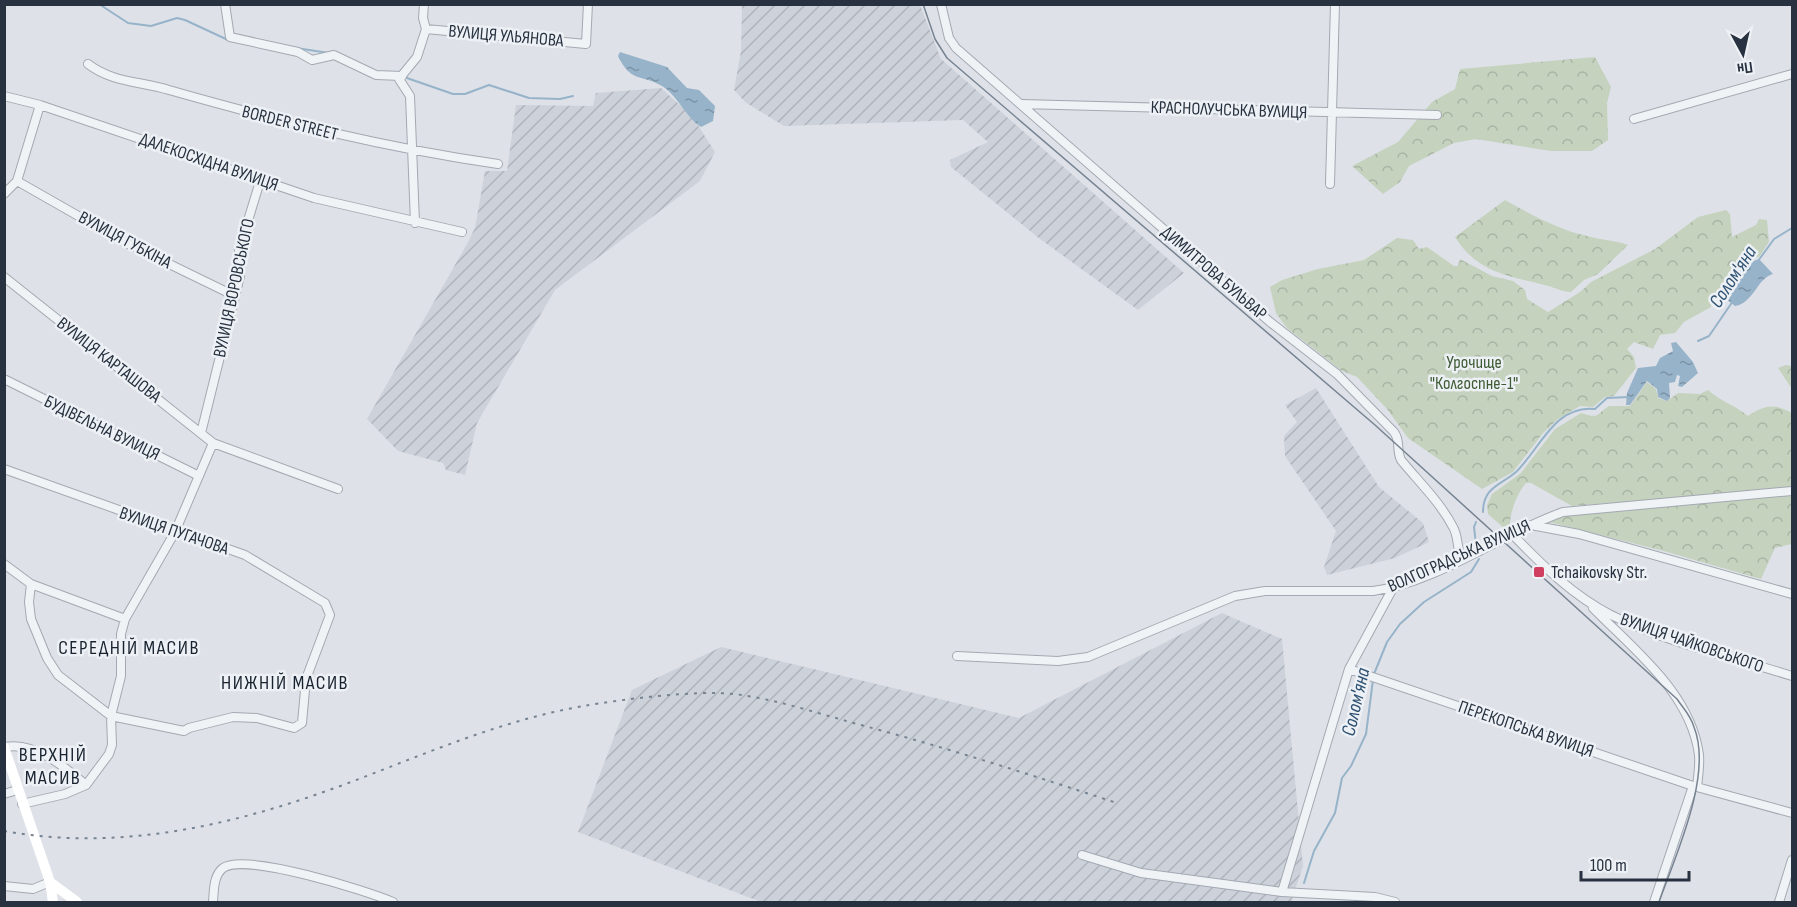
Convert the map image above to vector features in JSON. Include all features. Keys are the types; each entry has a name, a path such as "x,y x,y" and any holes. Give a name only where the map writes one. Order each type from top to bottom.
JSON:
{"street":[{"path":"225,4 230,37 298,52 312,60 334,55 376,75 402,76"},
{"path":"415,223 410,96 399,79 417,57 426,29 423,18 424,4"},
{"name":"ВУЛИЦЯ УЛЬЯНОВА","path":"426,29 586,44 588,4"},
{"name":"ДИМИТРОВА БУЛЬВАР","path":"941,4 947,31 956,48 1270,322 1337,374 1394,432 1398,437 1401,460 1441,508 1456,533 1462,558"},
{"path":"1330,184 1335,4"},
{"name":"BORDER STREET","path":"88,64 114,80 153,85 293,125 413,152 498,164"},
{"path":"1634,119 1792,74"},
{"name":"ДАЛЕКОСХІДНА ВУЛИЦЯ","path":"4,96 39,105 261,178 314,198 462,232"},
{"name":"КРАСНОЛУЧСЬКА ВУЛИЦЯ","path":"1022,104 1437,115"},
{"path":"4,194 17,181 39,105"},
{"name":"ВУЛИЦЯ ВОРОВСЬКОГО","path":"201,433 240,276 238,250 261,178"},
{"name":"ВУЛИЦЯ ГУБКІНА","path":"17,181 124,242 235,296"},
{"name":"ВУЛИЦЯ КАРТАШОВА","path":"4,277 213,443 338,489"},
{"name":"БУДІВЕЛЬНА ВУЛИЦЯ","path":"4,380 199,476"},
{"path":"22,804 65,794 86,785 109,754 112,745 111,716 121,676 121,634 125,619 174,532 213,443"},
{"name":"ВУЛИЦЯ ПУГАЧОВА","path":"4,469 174,532 245,555 326,603 330,615 306,679 302,723 294,728 257,718 233,717 184,731 111,716"},
{"name":"ВОЛГОГРАДСЬКА ВУЛИЦЯ","path":"957,656 1058,662 1088,657 1235,596 1265,591 1373,591 1393,588 1529,525 1563,512 1792,491"},
{"path":"1529,525 1579,534 1792,594"},
{"name":"ВУЛИЦЯ ЧАЙКОВСЬКОГО","path":"1512,534 1539,562 1584,598 1610,615 1657,634 1792,676"},
{"path":"4,564 31,584 125,619"},
{"path":"31,584 29,602 31,619 52,668 111,716"},
{"path":"1282,892 1349,669 1393,588"},
{"path":"1584,598 1670,687 1694,729 1699,757 1695,787 1654,903"},
{"name":"ПЕРЕКОПСЬКА ВУЛИЦЯ","path":"1349,669 1695,787 1792,813"},
{"path":"53,903 50,882 17,790 5,747 25,747 57,764 86,785"},
{"path":"4,794 17,790"},
{"path":"1082,855 1141,873 1282,892 1375,897 1395,903"},
{"path":"1779,903 1792,860"},
{"path":"213,903 217,875 222,869 244,862 361,890 393,903"},
{"path":"4,886 33,889 50,882"},
{"path":"50,882 70,901"}],"shaded area":[{"path":"742,5 920,5 941,59 1184,273 1138,310 1040,239 951,167 950,160 988,142 963,120 784,126 745,102 734,90 741,51"},
{"path":"661,88 692,116 715,152 700,181 555,290 477,423 465,475 446,470 443,463 398,451 367,419 475,228 485,171 507,171 516,105 593,106 596,93"},
{"path":"1316,388 1379,487 1423,523 1429,542 1395,558 1327,575 1324,567 1336,531 1285,456 1284,436 1297,422 1285,405"},
{"path":"1222,613 1282,639 1303,866 1291,902 761,902 578,832 632,690 721,647 1019,718"}],"green space":[{"path":"1595,57 1611,87 1607,103 1608,140 1592,151 1551,151 1476,139 1454,143 1409,166 1400,182 1383,194 1352,166 1398,142 1432,102 1455,89 1460,69"},
{"path":"1505,200 1555,226 1628,245 1598,274 1584,280 1571,292 1496,272 1474,259 1455,237"},
{"name":"Урочище \"Колгоспне-1\"","path":"1726,210 1730,214 1732,237 1756,225 1759,219 1767,220 1769,242 1759,257 1746,259 1742,257 1740,268 1713,297 1711,307 1684,322 1675,333 1660,335 1653,349 1634,342 1627,349 1634,357 1636,368 1614,396 1605,397 1593,407 1580,406 1558,419 1543,433 1513,472 1482,489 1408,438 1387,409 1357,377 1342,371 1287,328 1276,313 1270,287 1282,280 1318,269 1364,260 1397,238 1413,240 1419,249 1427,247 1454,266 1458,266 1460,259 1492,276 1513,281 1525,290 1527,299 1548,312 1580,292 1591,282 1655,249 1698,217"},
{"path":"1786,365 1792,366 1792,389 1778,368"},
{"name":"Урочище \"Колгоспне-1\"","path":"1647,382 1656,389 1658,398 1667,401 1678,393 1700,394 1708,390 1748,416 1759,409 1770,407 1792,413 1792,489 1572,506 1531,483 1526,483 1515,503 1510,526 1505,529 1488,514 1487,505 1492,494 1521,473 1555,429 1581,413 1595,416 1609,406 1630,406"},
{"path":"1792,494 1792,544 1775,548 1761,579 1549,522 1576,513"}],"water":[{"path":"620,52 667,67 687,88 699,90 715,106 713,121 701,127 662,86 637,77 627,70 618,56"},
{"path":"1743,257 1745,264 1759,259 1773,274 1763,280 1747,300 1735,306 1726,299 1726,290 1731,279 1741,270"},
{"path":"1676,342 1693,362 1698,373 1682,387 1678,386 1680,376 1677,375 1675,382 1669,383 1670,398 1667,401 1658,397 1657,389 1647,381 1630,405 1626,405 1627,393 1638,368 1656,366 1660,358 1673,351 1671,343"}],"waterway":[{"path":"99,4 128,23 151,26 177,18 228,40"},
{"path":"237,42 252,45"},
{"path":"296,48 329,53"},
{"path":"404,77 453,94 465,94 489,85 529,98 560,99 573,96"},
{"name":"Солом'яна","path":"1758,261 1774,239 1792,228"},
{"name":"Солом'яна","path":"1698,341 1709,336 1733,301"},
{"path":"1483,512 1489,492 1516,472 1559,421 1581,409 1595,409 1607,398 1629,397"},
{"name":"Солом'яна","path":"1476,522 1474,527 1476,544"},
{"name":"Солом'яна","path":"1374,674 1387,642 1400,624 1424,602 1471,572 1479,559"},
{"name":"Солом'яна","path":"1304,883 1314,851 1335,813 1342,778 1351,766 1366,734 1373,680"}],"tram line":[{"path":"923,4 935,39 947,58 1375,425 1677,699 1694,727 1699,746 1699,768 1696,791 1683,838 1659,902"}],"railway":[{"path":"4,831 47,837 91,838 134,836 219,823 302,799 492,729 523,720 600,703 700,693 734,694 796,707 955,752 1117,803"}],"place":[{"name":"Tchaikovsky Str.","path":"1539,572"}],"district":[{"name":"СЕРЕДНІЙ МАСИВ","path":"129,648"},
{"name":"НИЖНІЙ МАСИВ","path":"285,683"},
{"name":"ВЕРХНІЙ МАСИВ","path":"53,766"}]}
